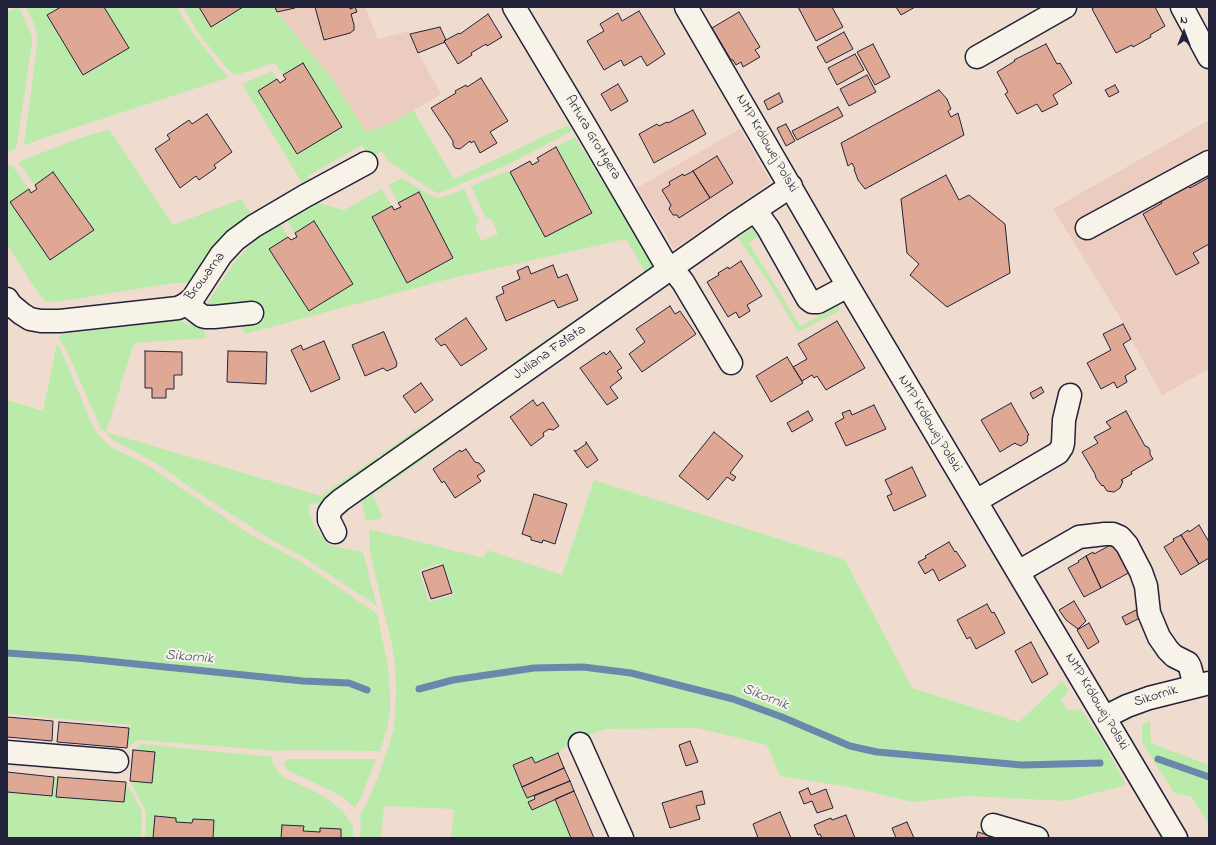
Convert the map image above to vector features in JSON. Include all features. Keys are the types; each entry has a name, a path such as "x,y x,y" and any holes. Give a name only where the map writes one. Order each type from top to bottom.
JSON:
{"street":[{"name":"Artura Grottgera","path":"514,7 671,269 683,282 732,363"},
{"name":"NMP Królowej Polski","path":"686,7 848,286 1176,838"},
{"path":"977,57 1065,7"},
{"path":"1182,7 1209,57"},
{"path":"1086,228 1209,162"},
{"name":"Browarna","path":"7,299 11,306 22,314 30,319 41,321 60,321 178,308 193,298 221,255 235,240 254,226 305,196 366,164"},
{"name":"Juliana Fałata","path":"335,532 329,520 329,513 341,500 671,269 755,204 791,186"},
{"path":"755,204 808,299 812,302 818,302 848,286"},
{"path":"186,304 202,316 214,317 252,313"},
{"path":"976,501 1058,453 1063,443 1064,420 1070,395"},
{"path":"1018,572 1079,537 1105,534 1113,534 1120,537 1127,545 1141,572 1146,586 1149,613 1160,637 1168,650 1174,656 1188,663 1202,684"},
{"name":"Sikornik","path":"1105,717 1127,706 1149,698 1202,684"},
{"path":"580,744 622,838"},
{"path":"7,752 117,761"},
{"path":"993,825 1037,838"}],"shaded area":[{"path":"275,7 365,7 378,39 409,31 418,53 441,94 396,121 366,132 334,81 277,12"},
{"path":"1209,120 1209,369 1162,395 1120,317 1053,209"},
{"path":"740,129 771,182 674,249 637,188"}],"green space":[{"path":"26,7 61,7 47,15 84,75 128,48 104,7 176,7 194,35 227,76 227,78 26,145 24,143 38,39 35,26"},
{"path":"183,7 199,7 211,27 243,7 275,7 277,12 334,81 366,132 396,121 413,110 454,179 568,125 572,131 507,165 439,193 435,192 388,161 382,151 371,158 362,145 308,176 311,182 304,186 242,84 272,71 277,79 258,91 297,154 342,126 303,64 283,75 274,63 236,75 231,73 198,33"},
{"path":"16,8 20,9 32,36 32,44 17,143 15,149 7,152 7,12"},
{"path":"109,129 173,225 241,199 252,215 193,283 174,283 56,302 46,301 40,296 7,245 7,166 11,164 29,189 10,202 51,260 94,230 53,173 35,185 18,162 74,140"},
{"path":"575,137 659,272 514,369 511,364 645,272 626,239 453,278 245,334 240,321 232,310 205,306 237,259 257,238 280,223 288,237 269,249 309,311 353,284 314,221 295,233 286,219 317,204 344,210 382,189 392,206 372,217 407,283 453,259 419,192 398,203 389,185 402,178 437,198 464,189 479,222 475,226 481,241 498,234 491,218 486,219 471,186 507,171 510,172 545,237 591,213 556,147"},
{"path":"756,225 763,232 749,243 800,326 838,306 841,310 798,332 768,281 738,238"},
{"path":"180,320 186,324 200,324 207,338 134,343 106,432 101,429 67,351 59,339 61,334"},
{"path":"57,343 94,429 103,440 113,448 142,462 251,535 300,561 377,614 388,666 390,693 390,713 380,751 279,751 139,740 135,741 127,748 129,728 132,725 7,714 7,400 43,411"},
{"path":"424,424 426,431 383,460 380,455"},
{"path":"106,432 321,496 377,457 381,462 322,503 309,504 309,513 314,525 324,539 332,546 363,552 377,606 303,557 265,536 194,490 162,467 111,439"},
{"path":"448,438 450,440 373,495 382,516 380,519 366,521 362,504 364,497"},
{"path":"594,480 845,560 912,688 1019,722 1062,681 1069,690 1061,700 1068,711 1081,709 1104,744 1126,785 1065,801 969,796 913,802 849,787 780,776 767,745 697,728 605,729 572,741 558,753 535,763 532,757 513,765 527,798 534,795 535,799 528,802 532,810 555,800 571,838 451,838 454,809 384,806 381,838 360,838 361,822 359,816 366,805 378,777 394,728 396,692 395,665 392,645 370,553 369,529 483,558 487,550 562,575","holes":["443,563 454,594 429,602 419,570"]},
{"path":"1150,721 1151,743 1209,765 1209,825 1192,797 1174,793 1142,742 1143,724"},
{"path":"141,744 273,757 272,760 274,767 283,777 316,792 332,802 344,813 353,826 353,838 341,838 341,829 320,828 320,832 303,831 304,826 282,825 281,838 213,838 214,820 193,819 192,823 176,822 176,818 155,816 153,838 145,838 146,814 144,807 130,781 152,783 155,752 133,750"},
{"path":"289,759 376,759 355,808 332,791 287,770 284,763"},
{"path":"54,777 58,777 57,797 124,802 126,782 141,809 141,838 7,838 7,792 52,796"}],"building":[{"path":"61,7 104,7 129,48 83,75 47,15"},
{"path":"199,7 243,7 211,27"},
{"path":"275,7 294,7 295,8 277,12"},
{"path":"315,7 350,7 350,9 355,7 357,12 351,14 354,30 350,33 324,40"},
{"path":"798,7 832,7 843,27 816,41"},
{"path":"896,7 915,7 901,15"},
{"path":"1095,7 1155,7 1165,26 1150,35 1151,37 1133,47 1132,45 1116,53 1092,9"},
{"path":"639,11 665,54 647,66 641,56 624,66 621,60 604,70 587,41 604,31 600,24 618,13 622,21"},
{"path":"739,12 760,47 755,50 760,57 743,67 741,62 736,65 733,60 731,60 712,28"},
{"path":"488,14 502,37 471,53 472,55 458,64 444,41 459,33 460,34"},
{"path":"440,27 446,40 444,41 445,42 418,53 410,34"},
{"path":"844,32 853,49 826,63 817,47"},
{"path":"873,44 890,77 875,85 857,52"},
{"path":"1046,44 1057,64 1060,63 1072,83 1053,95 1058,104 1042,112 1037,104 1017,114 1005,94 1008,92 997,72 1015,61 1014,60"},
{"path":"855,54 864,70 837,85 828,68"},
{"path":"303,63 342,127 297,154 258,91 277,79 280,83 286,79 283,75"},
{"path":"867,75 876,92 849,106 840,89"},
{"path":"481,78 508,121 490,132 497,143 480,153 474,141 471,143 470,141 460,149 455,148 453,141 431,108 456,93 455,91 466,85 467,87"},
{"path":"618,84 628,101 611,111 601,94"},
{"path":"1115,85 1119,92 1109,97 1105,90"},
{"path":"939,90 947,99 951,109 948,111 951,117 958,113 964,135 865,189 858,180 852,163 848,166 841,143"},
{"path":"779,93 783,102 768,110 764,101"},
{"path":"838,107 843,116 797,140 792,131"},
{"path":"693,110 706,134 654,163 639,134 657,124 659,126 667,122 668,123"},
{"path":"207,114 232,152 214,165 216,168 199,180 196,176 180,188 155,149 170,139 167,135 189,120 192,124"},
{"path":"786,124 795,141 786,146 777,128"},
{"path":"556,147 592,213 545,237 510,172 530,161 532,165 539,161 537,158"},
{"path":"717,156 733,183 710,198 693,171"},
{"path":"693,171 710,198 679,218 677,215 673,215 669,209 671,205 662,190 670,185 669,182 683,174 684,176"},
{"path":"53,172 94,230 50,260 10,202 29,189 31,193 37,189 35,185"},
{"path":"946,175 959,200 969,195 1005,224 1010,273 947,307 910,275 919,264 907,253 901,199"},
{"path":"1208,178 1209,244 1193,253 1199,263 1176,275 1143,214 1162,203 1160,200 1188,186 1190,188"},
{"path":"419,192 453,258 407,283 372,217 392,206 394,210 401,207 398,203"},
{"path":"314,221 353,284 309,311 269,249 288,237 291,240 297,237 295,233"},
{"path":"741,261 762,296 747,305 750,311 739,318 736,312 728,317 707,282 719,275 718,273 728,267 729,269"},
{"path":"553,265 558,278 567,274 578,300 558,308 554,300 506,321 496,297 504,293 502,287 520,279 517,271 528,266 531,274"},
{"path":"670,306 675,314 680,311 696,334 642,372 629,354 645,342 636,329"},
{"path":"466,318 487,349 461,366 445,344 441,346 435,339"},
{"path":"837,321 865,368 826,390 817,376 814,378 812,375 802,381 793,367 807,359 798,344"},
{"path":"1123,324 1131,339 1123,344 1136,369 1125,376 1127,382 1117,388 1114,382 1101,389 1087,363 1111,350 1103,334"},
{"path":"383,332 397,363 396,367 387,371 383,368 365,376 352,345"},
{"path":"324,341 340,379 311,392 291,350 301,345 303,350"},
{"path":"145,351 182,352 182,375 174,375 174,389 166,389 166,398 152,398 152,388 145,388"},
{"path":"228,351 267,352 266,384 227,382"},
{"path":"610,351 622,368 617,371 622,378 610,387 618,398 607,405 580,368 604,352 606,355"},
{"path":"787,357 803,383 771,402 756,376"},
{"path":"421,383 433,400 415,413 403,396"},
{"path":"1041,387 1044,392 1033,399 1030,393"},
{"path":"533,400 537,406 543,402 559,426 553,430 549,429 543,433 544,436 531,446 510,417"},
{"path":"1011,403 1029,435 1027,436 1027,442 1021,446 1015,443 1000,452 981,420"},
{"path":"874,405 886,429 846,446 835,423 844,418 842,413 850,410 852,415"},
{"path":"808,411 813,420 792,432 787,423"},
{"path":"1126,411 1145,446 1150,450 1150,454 1153,459 1131,472 1132,474 1121,480 1123,481 1120,488 1114,492 1107,491 1096,478 1082,452 1098,443 1094,437 1111,428 1106,422"},
{"path":"714,432 743,456 730,473 736,477 733,481 727,477 708,500 679,476"},
{"path":"586,442 598,460 587,468 574,450 576,451 586,444"},
{"path":"466,449 475,462 479,463 485,471 477,476 481,481 455,498 444,481 442,483 433,469 460,450 461,452"},
{"path":"912,467 926,496 894,511 887,496 892,494 885,480"},
{"path":"534,494 567,504 555,544 543,540 542,543 531,540 531,537 522,534"},
{"path":"1199,525 1209,542 1209,558 1199,564 1181,535 1188,530 1189,532"},
{"path":"1181,535 1199,564 1181,575 1164,547 1174,541 1173,539"},
{"path":"1118,541 1134,570 1101,588 1086,556 1093,552 1094,554"},
{"path":"949,542 966,566 939,581 933,569 925,574 918,562 926,558 925,556"},
{"path":"1086,556 1101,588 1084,597 1068,568"},
{"path":"443,565 452,593 431,599 422,572"},
{"path":"1074,601 1086,621 1078,629 1066,620 1059,610"},
{"path":"987,604 992,613 994,612 1005,633 976,649 970,637 967,639 957,620"},
{"path":"1138,609 1142,617 1126,625 1122,617"},
{"path":"1089,623 1099,642 1088,649 1077,630"},
{"path":"1031,642 1048,674 1032,683 1015,651"},
{"path":"7,717 53,721 52,741 7,737"},
{"path":"59,722 129,728 127,748 57,742"},
{"path":"690,741 698,762 686,766 679,745"},
{"path":"133,750 155,752 152,783 130,781"},
{"path":"558,753 564,768 522,787 513,765 532,757 535,763"},
{"path":"564,768 570,781 527,798 522,787"},
{"path":"7,772 54,777 52,796 7,792"},
{"path":"58,777 126,782 124,802 56,797"},
{"path":"570,781 574,791 532,810 528,802 535,799 534,796"},
{"path":"808,788 811,795 826,789 833,808 817,813 812,801 804,804 799,792"},
{"path":"574,791 594,838 571,838 555,799"},
{"path":"702,791 705,804 696,806 700,819 670,828 662,803"},
{"path":"780,812 791,838 758,838 753,824"},
{"path":"846,815 855,838 822,838 820,834 818,835 814,825 831,818 832,820"},
{"path":"155,816 176,818 176,822 192,823 193,819 214,820 213,838 153,838"},
{"path":"907,822 914,838 896,838 892,828"},
{"path":"282,825 304,826 303,831 320,832 320,828 341,829 341,838 281,838"},
{"path":"978,832 997,838 976,838"}],"waterway":[{"name":"Sikornik","path":"7,653 77,658 303,681 349,683 367,690"},
{"name":"Sikornik","path":"419,689 453,680 534,668 583,667 631,673 733,699 782,717 850,746 877,752 1022,765 1100,763"},
{"name":"Sikornik","path":"1158,759 1209,777"}]}
